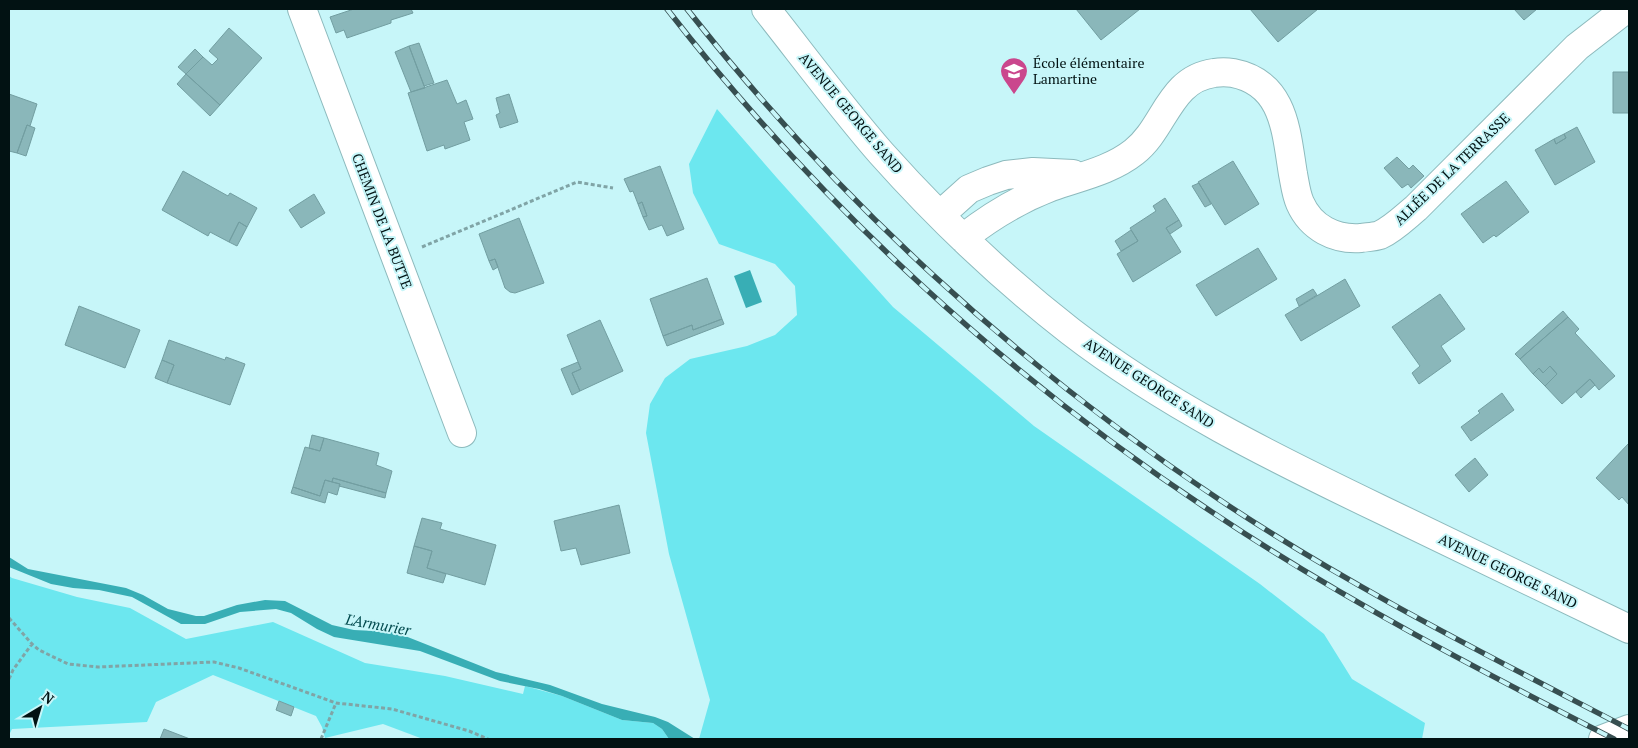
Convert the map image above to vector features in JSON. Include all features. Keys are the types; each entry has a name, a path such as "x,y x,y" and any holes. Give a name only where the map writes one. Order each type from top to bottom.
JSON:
{"street":[{"name":"CHEMIN DE LA BUTTE","path":"302,9 462,433"},
{"name":"AVENUE GEORGE SAND","path":"766,9 881,152 940,215 1001,274 1071,332 1143,382 1221,430 1629,629"},
{"name":"ALLÉE DE LA TERRASSE","path":"963,238 997,212 1035,193 1125,159 1142,146 1178,91 1186,84 1207,74 1232,73 1258,83 1270,94 1280,110 1284,120 1300,203 1315,225 1326,232 1346,238 1377,236 1388,231 1416,208 1577,46 1626,9"},
{"name":"ALLÉE DE LA TERRASSE","path":"940,215 969,189 1006,175 1033,172 1089,174"},
{"path":"1604,739 1629,729"}],"path":[{"path":"396,256 577,182 613,188"},
{"path":"9,618 32,644 58,660 82,666 214,662 239,668 336,703 392,709 469,731 488,739"},
{"path":"9,679 12,670 32,644"},
{"path":"321,739 336,703"}],"shaded area":[{"path":"717,109 893,307 1034,426 1260,584 1324,634 1352,679 1425,723 1422,739 699,739 710,700 669,554 646,433 650,404 665,378 690,359 747,346 775,335 797,315 795,286 775,264 719,244 693,193 689,164"},
{"path":"750,270 762,302 746,308 734,276"},
{"path":"9,557 28,569 126,588 168,609 196,616 204,616 237,605 265,600 285,601 332,625 354,630 395,632 496,672 550,685 602,704 655,717 668,722 695,739 669,739 662,729 653,723 622,720 562,696 500,681 420,651 334,637 291,613 276,609 240,612 205,624 181,624 132,597 99,590 51,584 9,567"},
{"path":"9,576 77,597 130,608 186,639 273,622 365,663 445,676 523,694 525,686 562,696 622,720 653,723 662,729 669,739 423,739 383,724 325,738 316,716 213,675 156,702 147,722 12,729 9,735"}],"building":[{"path":"354,9 411,9 413,13 391,20 391,23 347,38 344,30 336,33 330,17"},
{"path":"1076,9 1140,9 1101,40"},
{"path":"1250,9 1318,9 1278,42"},
{"path":"1514,9 1537,9 1524,20"},
{"path":"229,28 262,58 220,105 186,74 203,57 212,65 218,59 209,51"},
{"path":"419,43 434,83 424,86 409,46"},
{"path":"409,46 425,88 411,92 395,52"},
{"path":"195,49 203,57 186,74 178,67"},
{"path":"1613,72 1629,72 1629,113 1613,113"},
{"path":"186,74 220,105 210,116 177,84"},
{"path":"447,80 457,104 466,100 473,119 464,122 470,140 445,149 444,145 427,151 408,93"},
{"path":"9,94 37,104 30,126 27,125 17,153 9,151"},
{"path":"509,94 518,122 500,128 496,115 500,113 496,98"},
{"path":"27,125 35,128 26,156 17,153"},
{"path":"1577,127 1595,162 1555,185 1535,150 1554,139 1556,144 1566,138 1564,134"},
{"path":"1564,134 1566,138 1556,144 1554,139"},
{"path":"1397,157 1409,169 1413,165 1424,176 1411,188 1408,184 1402,188 1384,168"},
{"path":"1233,161 1259,204 1225,225 1198,182"},
{"path":"660,166 684,229 667,236 662,225 649,230 643,217 647,216 642,202 638,204 633,191 630,192 624,179"},
{"path":"183,171 228,196 230,193 257,208 247,227 239,222 229,242 210,232 208,236 162,210"},
{"path":"1506,181 1529,212 1496,237 1494,235 1483,243 1461,214"},
{"path":"1199,183 1211,204 1205,207 1192,186"},
{"path":"314,194 325,213 301,228 289,210"},
{"path":"1165,198 1179,220 1166,228 1181,252 1133,282 1117,254 1138,241 1130,228 1156,211 1153,206"},
{"path":"642,202 647,216 643,217 638,204"},
{"path":"519,218 544,283 515,293 505,288 495,259 489,261 479,234"},
{"path":"1179,220 1182,226 1170,234 1166,228"},
{"path":"239,222 247,227 237,246 229,242"},
{"path":"1131,230 1138,241 1121,251 1115,241"},
{"path":"1258,248 1277,279 1216,316 1196,285"},
{"path":"495,259 498,267 493,270 489,261"},
{"path":"707,278 722,319 693,330 692,325 663,336 650,299"},
{"path":"1345,279 1360,306 1301,341 1285,315"},
{"path":"1313,289 1317,295 1299,306 1296,299"},
{"path":"1440,294 1465,329 1441,346 1451,361 1419,384 1412,373 1420,366 1392,327"},
{"path":"79,306 140,330 125,368 65,345"},
{"path":"1563,311 1568,317 1520,359 1515,354"},
{"path":"1568,317 1579,329 1575,333 1615,376 1599,390 1590,379 1562,404 1545,386 1557,374 1550,366 1543,373 1539,368 1533,374 1520,359"},
{"path":"722,319 724,324 667,346 663,336 692,325 693,330"},
{"path":"600,320 623,371 580,391 572,373 581,369 567,335"},
{"path":"169,340 225,360 226,357 245,364 230,405 167,383 174,365 162,360"},
{"path":"162,360 174,365 167,383 155,378"},
{"path":"578,362 581,369 572,373 580,391 572,395 561,369"},
{"path":"1550,366 1557,374 1545,386 1533,374 1539,368 1543,373"},
{"path":"1590,379 1595,385 1581,398 1576,392"},
{"path":"1502,393 1514,410 1471,441 1461,427"},
{"path":"312,435 324,438 320,451 309,448"},
{"path":"324,438 379,453 376,465 392,471 386,493 333,478 332,482 325,480 320,496 293,487 305,447 320,451"},
{"path":"1628,444 1629,505 1622,497 1619,500 1596,478"},
{"path":"1475,458 1488,475 1469,492 1455,475"},
{"path":"333,478 386,493 385,498 339,486 340,484 332,482"},
{"path":"325,480 340,484 337,495 328,492 325,503 291,493 293,487 320,496"},
{"path":"619,505 630,553 581,565 576,548 561,551 554,521"},
{"path":"422,518 442,523 440,529 496,545 485,585 427,568 432,551 414,546"},
{"path":"414,546 432,551 427,568 446,574 443,583 407,573"},
{"path":"279,701 294,707 291,716 276,710"},
{"path":"164,729 190,739 160,739"}],"railway":[{"path":"667,9 726,82 788,152 853,220 992,347 1065,407 1141,463 1218,516 1314,577 1413,633 1614,739"},
{"path":"687,9 744,79 868,213 934,276 1002,336 1072,393 1145,448 1269,532 1370,592 1629,729"}],"place":[{"name":"École élémentaire Lamartine","path":"1014,95"}],"water label":[{"name":"L'Armurier","path":"378,625"}]}
